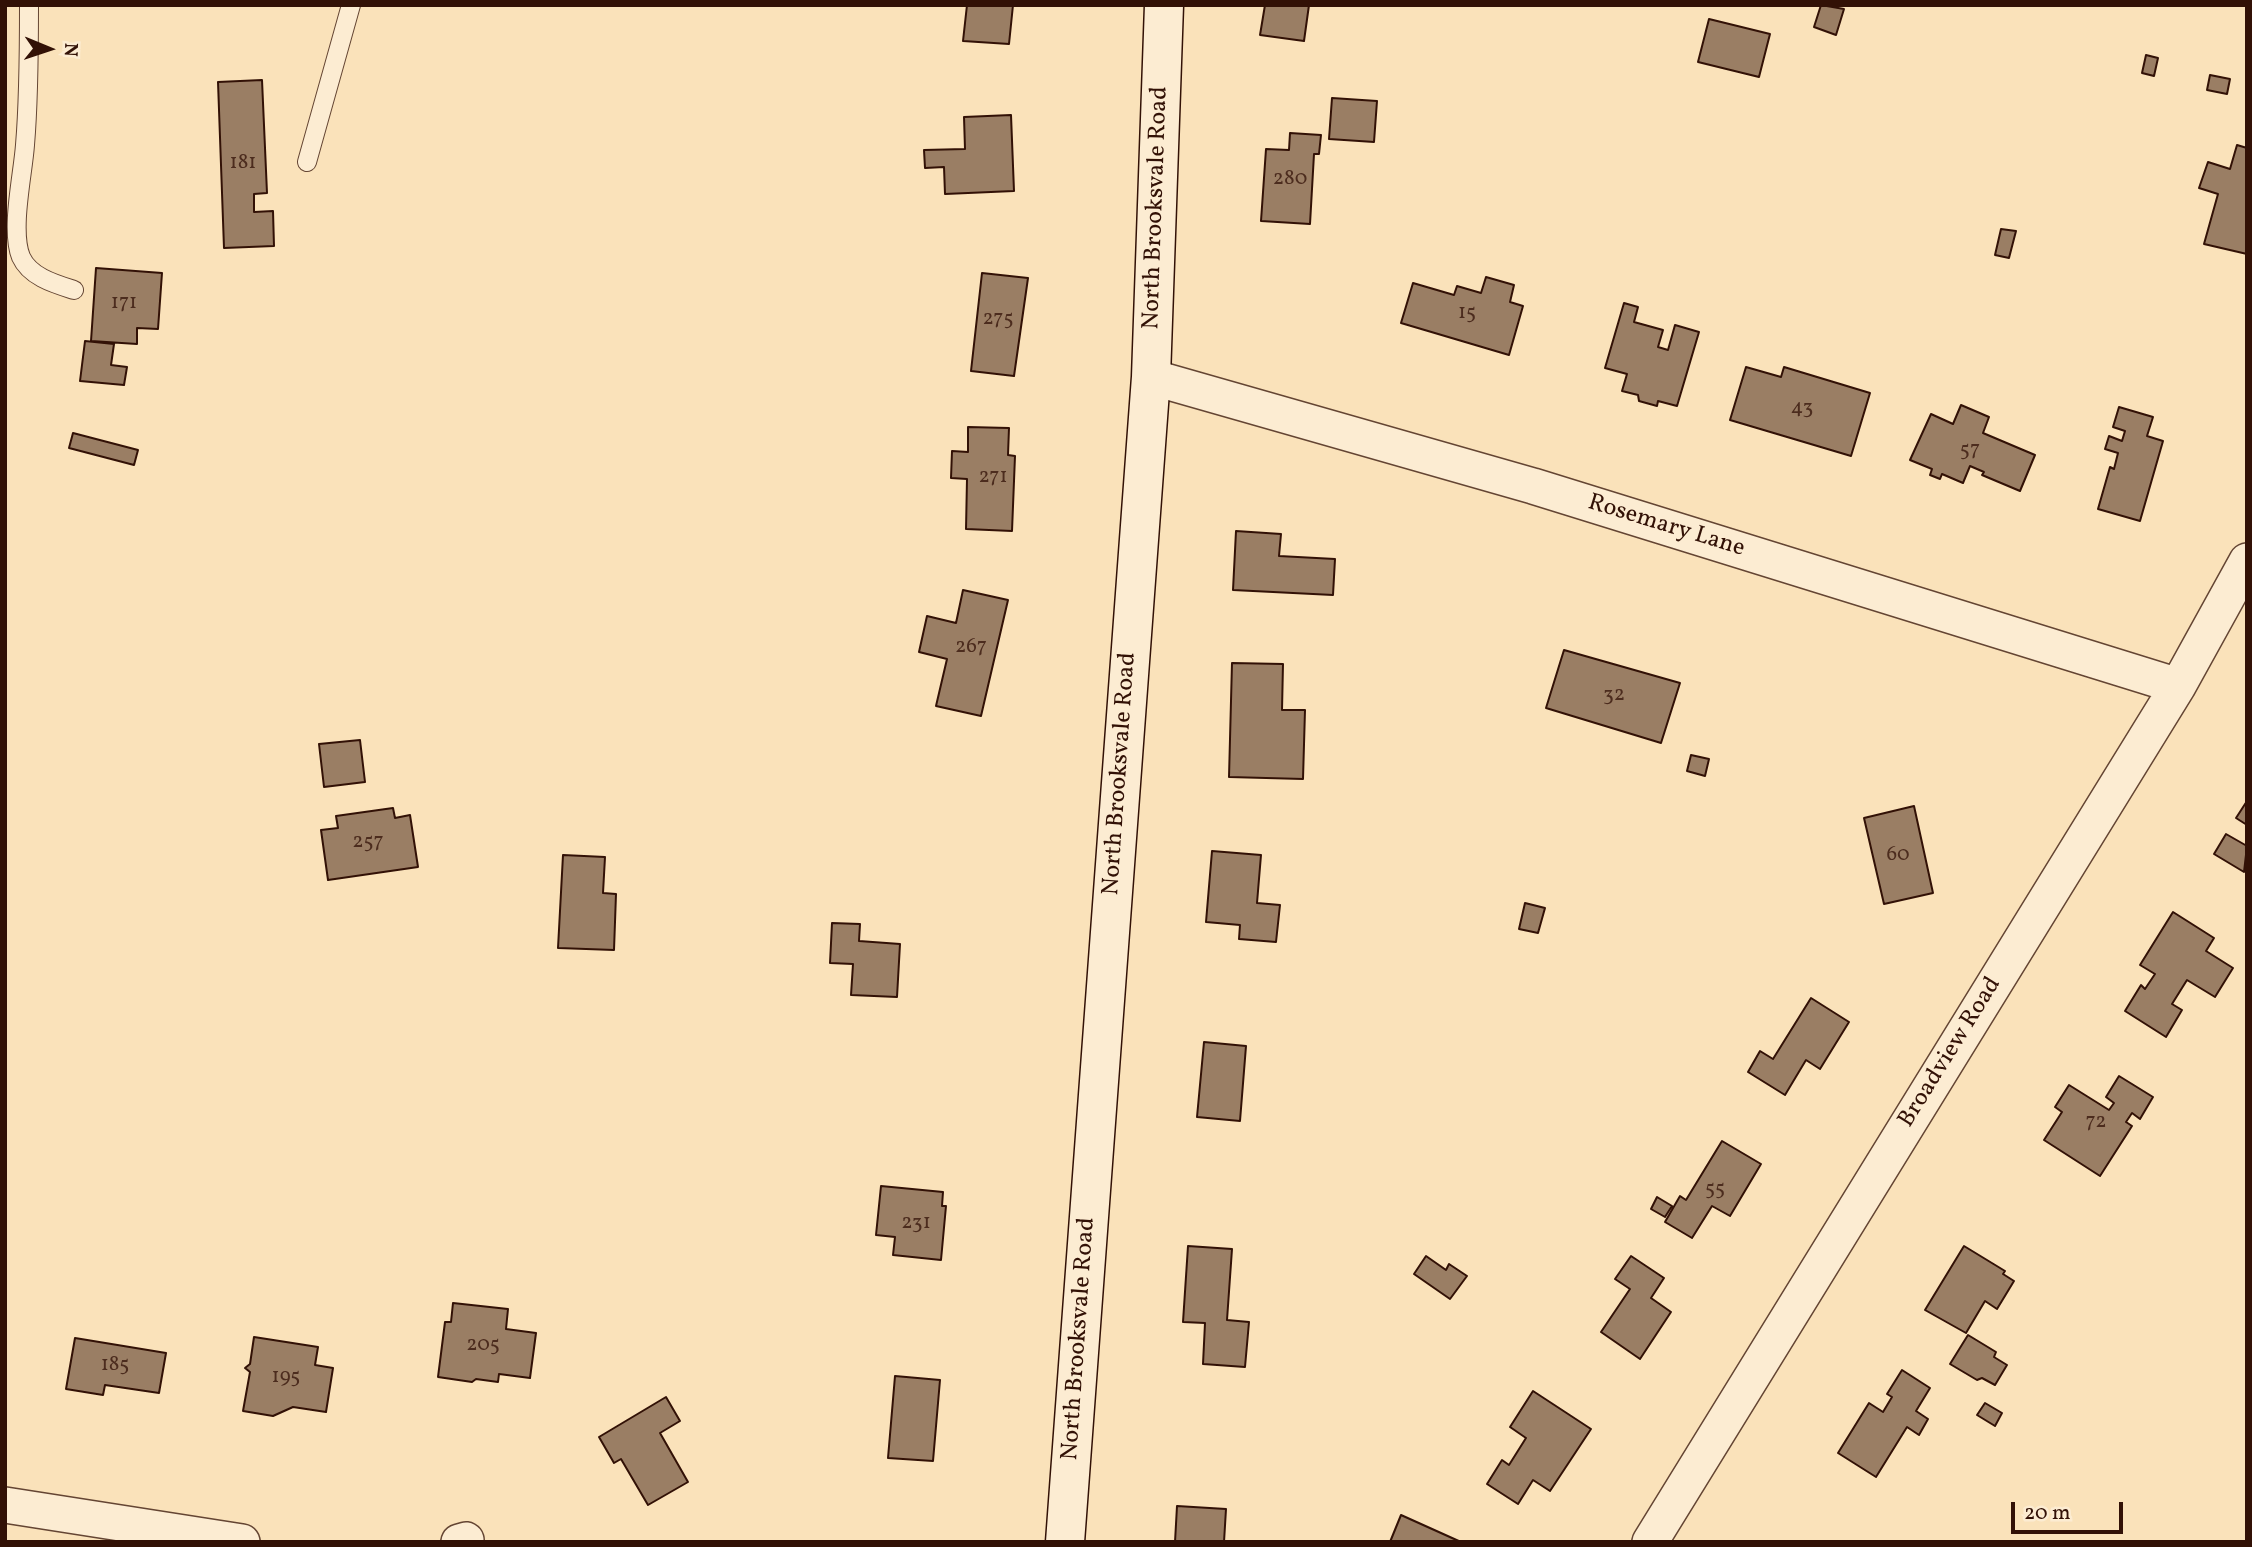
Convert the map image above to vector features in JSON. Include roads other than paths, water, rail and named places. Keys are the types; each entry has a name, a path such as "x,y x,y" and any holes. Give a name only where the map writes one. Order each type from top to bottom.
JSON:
{"main road":[{"name":"North Brooksvale Road","path":"1065,1542 1150,377 1164,5"}],"street":[{"name":"Rosemary Lane","path":"1150,377 1533,486 2178,686"},
{"name":"Broadview Road","path":"1650,1542 2178,686 2247,561"},
{"path":"5,1505 242,1542"}],"lane":[{"path":"29,5 25,144 18,229 21,257 43,278 74,290"},
{"path":"307,162 351,5"}]}
